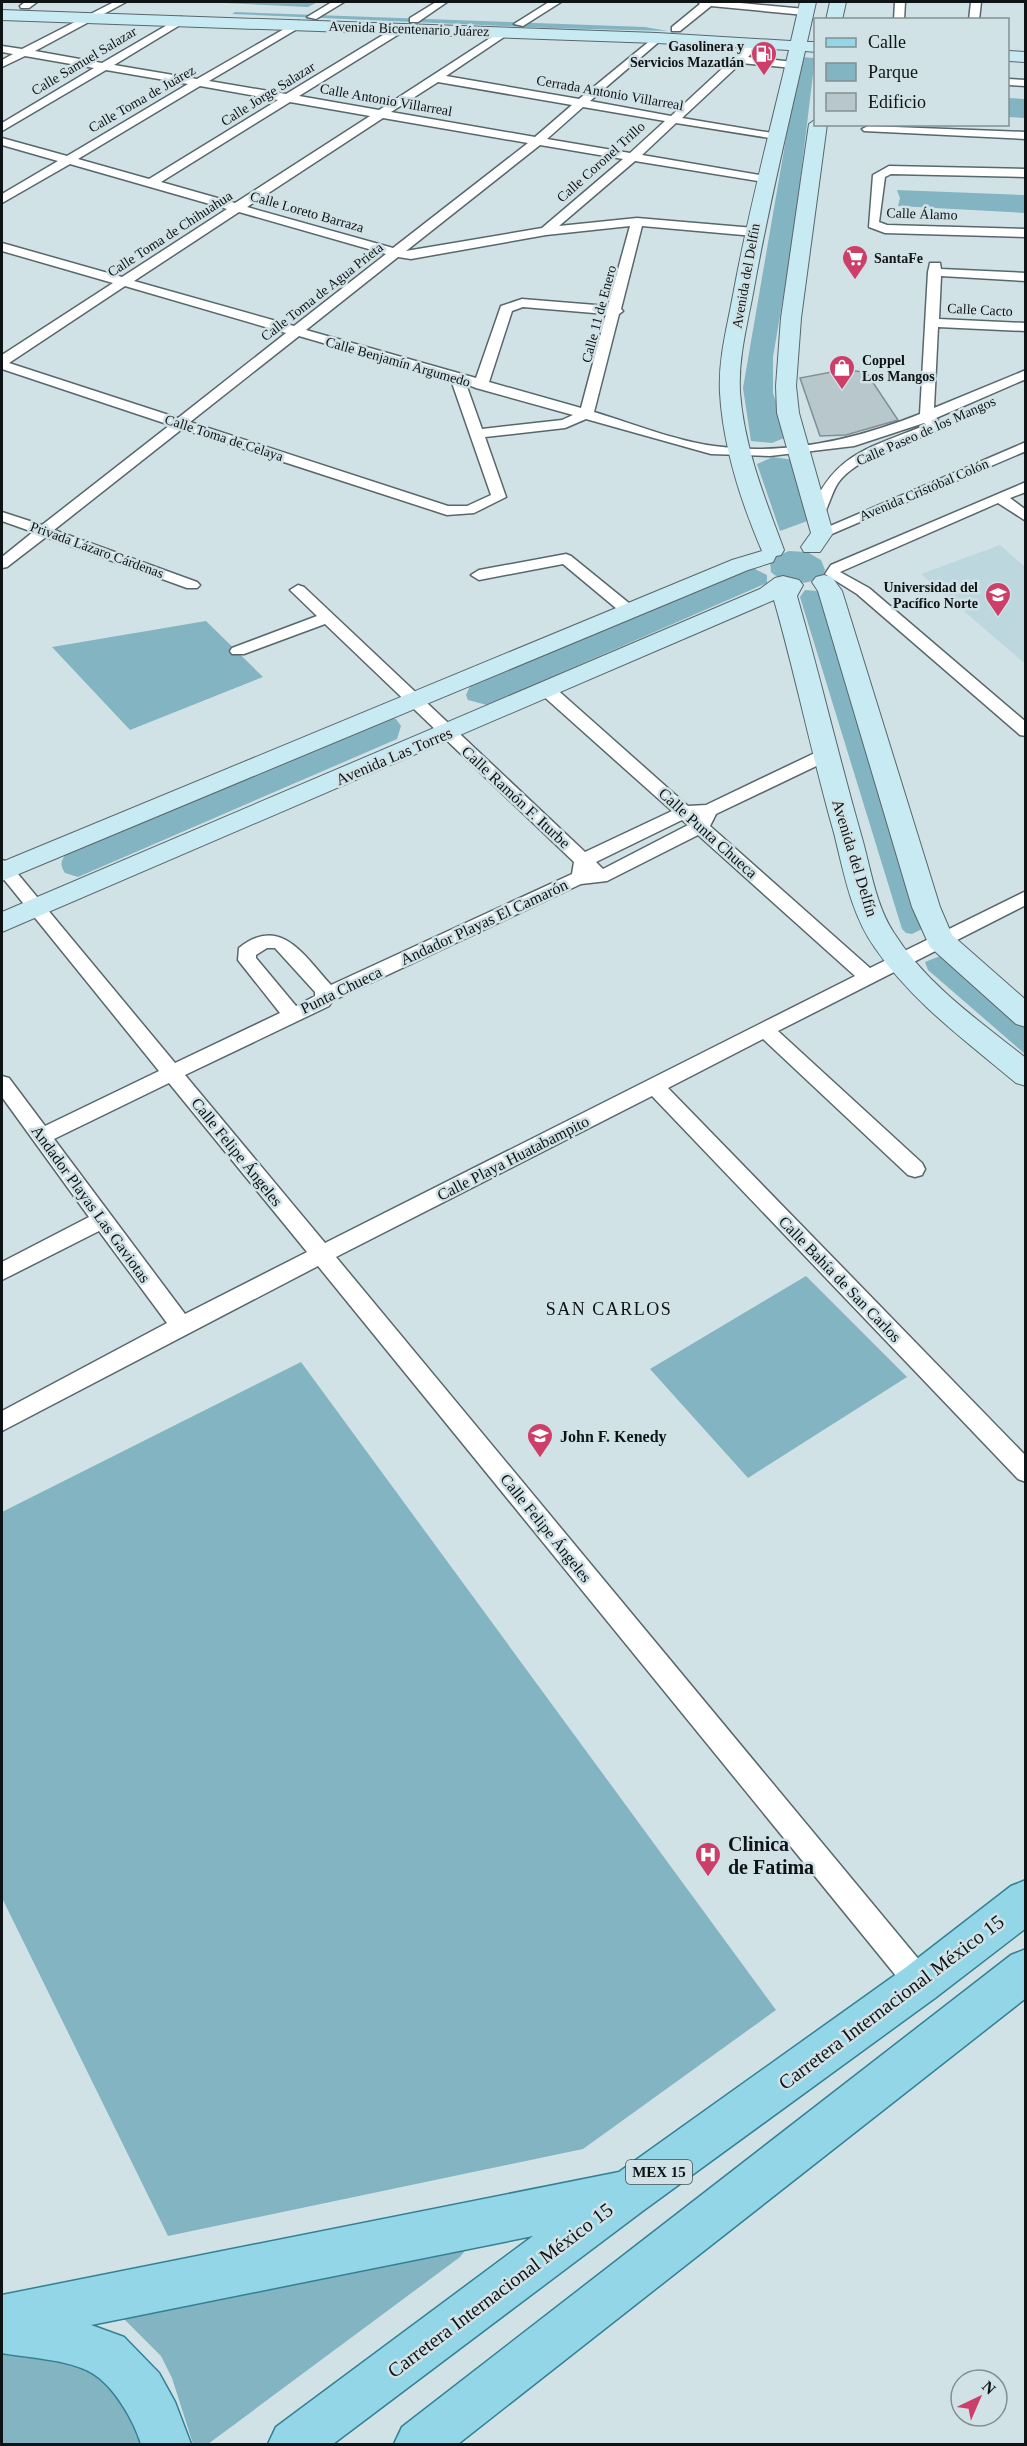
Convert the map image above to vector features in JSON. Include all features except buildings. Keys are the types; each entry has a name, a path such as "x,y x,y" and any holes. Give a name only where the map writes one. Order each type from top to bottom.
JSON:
{"main road":[{"name":"Carretera Internacional México 15","path":"293,2445 628,2194 920,1983 1026,1901"},
{"path":"419,2445 1026,1970"},
{"path":"2,2319 628,2194"},
{"path":"2,2329 53,2337 107,2354 141,2390 158,2419 166,2445"}],"street":[{"path":"2,64 121,2"},
{"name":"Calle Toma de Juárez","path":"2,199 339,2"},
{"name":"Calle Jorge Salazar","path":"151,183 442,2"},
{"path":"519,24 556,2"},
{"path":"703,2 806,7"},
{"path":"676,29 709,2"},
{"path":"834,18 838,2"},
{"path":"899,18 900,2"},
{"path":"974,18 976,2"},
{"name":"Avenida Bicentenario Juárez","path":"2,6 28,4 407,25 505,33 756,43 807,40"},
{"name":"Avenida del Delfín","path":"806,7 807,40 792,65 778,138 754,232 730,366 730,393 740,453 769,554 763,562 767,573 787,584 785,596 806,669 825,755 870,916 898,962 938,1000 1026,1075"},
{"name":"Avenida Bicentenario Juárez","path":"2,15 181,20 305,20"},
{"name":"Calle Samuel Salazar","path":"2,128 181,20"},
{"name":"Avenida Bicentenario Juárez","path":"407,25 519,24 676,29 807,40"},
{"name":"Calle Toma de Chihuahua","path":"2,363 505,33"},
{"name":"Calle Toma de Agua Prieta","path":"2,564 537,141 657,38"},
{"name":"Calle Coronel Trillo","path":"546,231 633,157 756,43"},
{"path":"1009,45 1026,46"},
{"name":"Calle Antonio Villarreal","path":"2,49 766,180"},
{"path":"1009,56 1026,57"},
{"path":"739,59 792,65"},
{"name":"Cerrada Antonio Villarreal","path":"437,78 778,138"},
{"path":"1009,82 1026,83"},
{"path":"818,126 791,318 786,386 788,413 817,532 828,554 831,574 830,591 877,739 926,907 940,940 1026,1017"},
{"path":"868,129 892,127 1026,136"},
{"name":"Calle Loreto Barraza","path":"2,141 396,253 411,255 546,231 638,222 754,232"},
{"name":"Calle Álamo","path":"1026,173 889,170 879,175 873,224 885,229 1026,233"},
{"name":"Calle 11 de Enero","path":"587,413 638,222"},
{"name":"Calle Benjamín Argumedo","path":"2,248 711,450 740,453 797,448"},
{"path":"930,421 935,269 1026,277"},
{"path":"481,385 506,309 511,305 522,303 616,311"},
{"name":"Calle Cacto","path":"932,323 1026,327"},
{"name":"Calle Toma de Celaya","path":"2,363 447,511 469,510 499,497 477,434"},
{"name":"Calle Paseo de los Mangos","path":"817,532 827,488 849,465 930,421 1026,374"},
{"path":"457,378 477,434 565,424 587,413"},
{"name":"Calle Paseo de los Mangos","path":"797,448 835,445 870,437 930,421 1026,387"},
{"name":"Avenida Cristóbal Colón","path":"817,532 1026,446"},
{"path":"787,584 806,586 1026,486"},
{"path":"999,497 1026,517"},
{"name":"Privada Lázaro Cárdenas","path":"2,516 192,585"},
{"path":"3,870 629,611 795,545 817,532"},
{"path":"478,575 566,560 629,611"},
{"path":"831,574 864,591 1026,731"},
{"name":"Avenida Las Torres","path":"2,923 449,733 787,584"},
{"name":"Calle Ramón F. Iturbe","path":"298,590 449,733 581,869"},
{"path":"238,651 327,618"},
{"name":"Calle Punta Chueca","path":"547,690 685,812"},
{"path":"705,818 825,755"},
{"name":"Andador Playas El Camarón","path":"390,966 581,869 685,812 705,818"},
{"name":"Calle Punta Chueca","path":"705,818 868,977"},
{"name":"Andador Playas El Camarón","path":"581,869 601,877 705,818"},
{"name":"Calle Felipe Ángeles","path":"3,870 172,1072 920,1983"},
{"name":"Calle Playa Huatabampito","path":"2,1422 181,1326 1026,897"},
{"path":"42,1136 292,1014 247,960 246,953 253,947 273,940 281,944 324,990 325,996"},
{"name":"Punta Chueca","path":"292,1014 390,966"},
{"path":"764,1029 915,1169"},
{"name":"Andador Playas Las Gaviotas","path":"2,1083 181,1326"},
{"name":"Calle Bahía de San Carlos","path":"654,1086 1026,1472"},
{"path":"2,1272 101,1220"}],"shaded area":[{"name":"Universidad del Pacífico Norte","path":"1000,545 1025,567 1026,661 1023,662 921,574"}],"green space":[{"path":"203,2 318,2 308,7"},
{"path":"235,12 645,27 668,31 232,14"},
{"path":"800,57 814,58 793,239 773,357 773,393 785,428 784,438 772,443 751,441 743,388"},
{"path":"1009,98 1025,99 1025,118 1009,117"},
{"path":"897,190 1025,195 1025,213 898,206 900,198"},
{"path":"773,457 794,460 810,520 780,531 757,464"},
{"path":"789,551 807,552 821,560 825,570 823,575 811,581 797,583 783,580 771,572 770,561"},
{"path":"751,567 767,575 767,583 487,705 468,700 466,695 470,686"},
{"path":"805,590 817,591 821,597 922,929 912,934 902,929 800,597"},
{"path":"206,621 263,677 130,730 52,647"},
{"path":"387,717 396,719 401,726 397,739 78,877 65,873 63,870 62,861 67,853"},
{"path":"940,956 1025,1025 1025,1054 928,970 925,962"},
{"path":"806,1276 907,1377 748,1478 650,1369"},
{"path":"301,1362 776,2010 583,2149 168,2236 2,1898 2,1512"},
{"path":"472,2242 460,2257 208,2444 193,2444 172,2378 161,2356 123,2318"},
{"path":"2,2349 95,2367 130,2413 144,2444 2,2444"}],"place":[{"name":"Gasolinera y Servicios Mazatlán","path":"764,77"},
{"name":"SantaFe","path":"855,281"},
{"name":"Coppel Los Mangos","path":"842,391"},
{"name":"Universidad del Pacífico Norte","path":"998,618"},
{"name":"John F. Kenedy","path":"540,1459"},
{"name":"Clinica de Fatima","path":"708,1878"}],"district":[{"name":"SAN CARLOS","path":"609,1309"}]}
